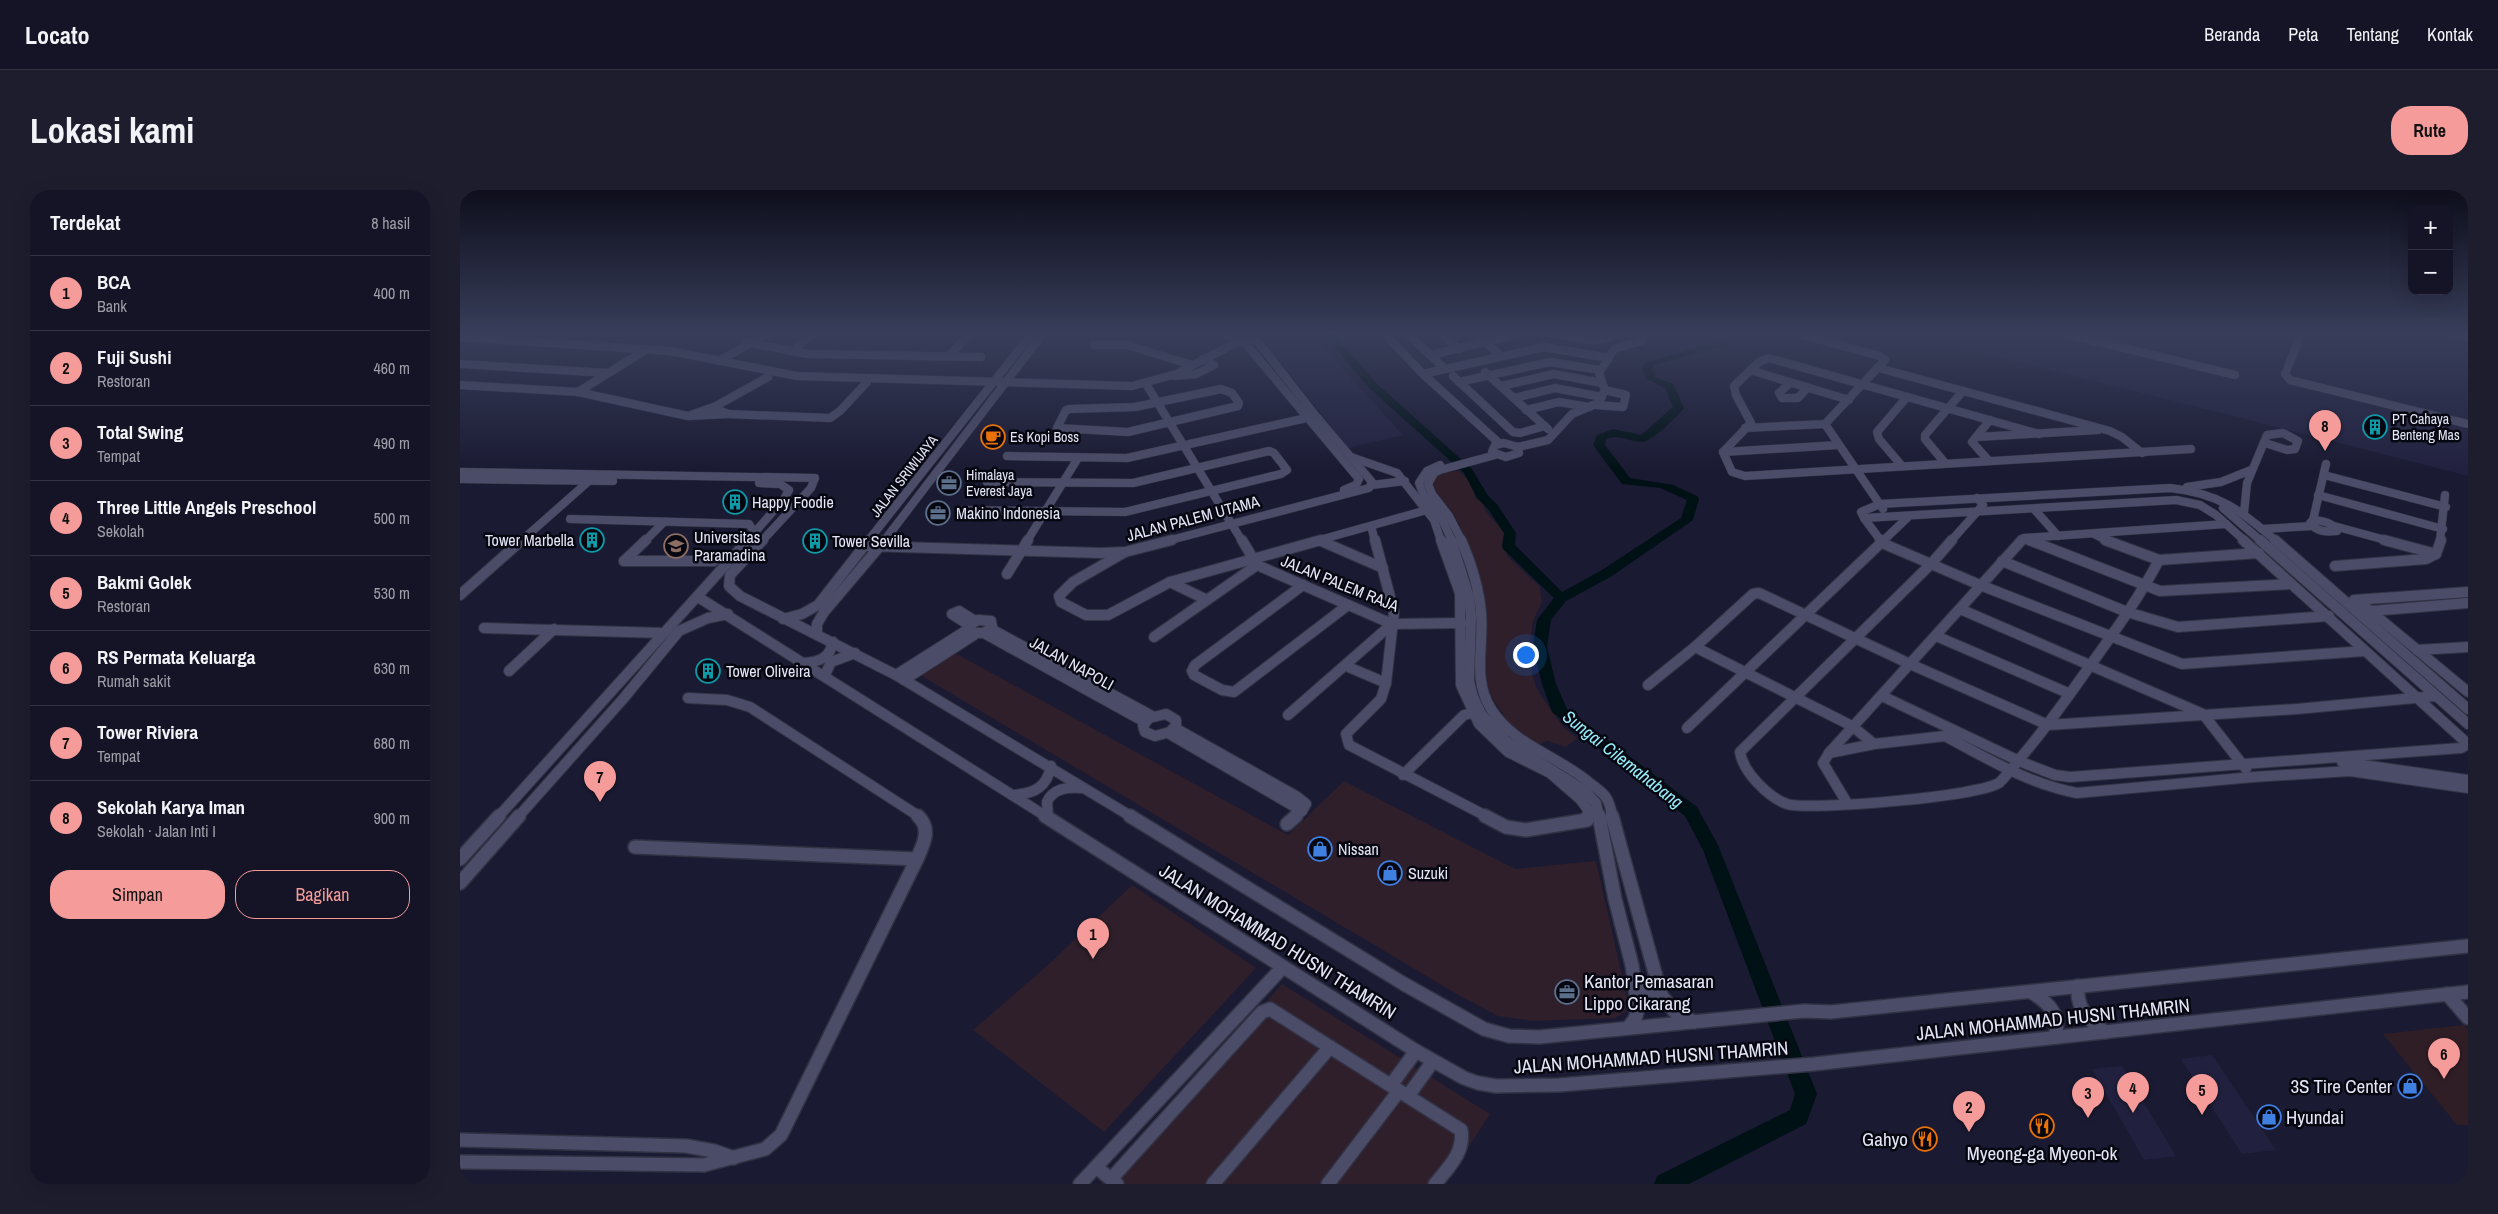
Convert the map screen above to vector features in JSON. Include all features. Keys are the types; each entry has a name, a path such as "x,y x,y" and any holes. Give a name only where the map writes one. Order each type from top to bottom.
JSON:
{"street":[{"path":"578,392 599,378"},
{"path":"688,416 716,406 766,378"},
{"path":"779,378 867,382 994,383"},
{"path":"864,378 1132,386 1146,384 1161,378"},
{"name":"JALAN SRIWIJAYA","path":"783,619 802,614 818,605 998,378"},
{"name":"JALAN SRIWIJAYA","path":"817,635 817,624 824,612 885,544 999,378"},
{"path":"1276,378 1307,418"},
{"path":"1286,378 1315,416 1372,482 1370,487"},
{"path":"1428,378 1499,444"},
{"path":"1461,378 1456,379 1513,432 1520,434 1545,426"},
{"path":"1492,378 1554,435"},
{"path":"1501,386 1535,378"},
{"path":"1526,410 1559,402 1614,408 1622,407 1626,395 1567,378"},
{"path":"1494,454 1492,447 1499,444 1510,443 1518,446 1548,440 1566,418 1593,406 1603,390 1600,378"},
{"path":"1742,378 1734,386 1748,425"},
{"path":"1776,378 1849,400"},
{"path":"1844,378 2039,434"},
{"path":"1748,425 1760,427 1825,424 1869,378"},
{"path":"1917,378 2106,430 2117,434 2142,453"},
{"path":"2289,378 2468,424"},
{"path":"460,384 578,392 688,416 728,414 830,418 840,411 867,382"},
{"path":"1790,383 1779,393 1782,398 1798,398 1807,388"},
{"path":"1146,384 1229,522 1256,563"},
{"path":"1514,398 1555,388 1603,390"},
{"path":"1220,389 1232,393 1239,403 1235,408 1128,432 1057,428 1066,410 1070,409 1122,408 1158,403 1220,389"},
{"path":"1945,463 1924,437 1963,391"},
{"path":"1902,466 1879,439 1877,432 1907,396"},
{"path":"716,406 718,410 728,414"},
{"path":"1007,456 1127,458 1315,416"},
{"name":"JALAN PALEM UTAMA","path":"869,543 1023,548 1101,553 1125,552 1356,485 1358,479 1307,418"},
{"path":"1989,461 1972,442 1990,420"},
{"path":"1825,424 1880,505"},
{"path":"1725,449 1748,425"},
{"path":"1978,434 1993,436 2106,430"},
{"path":"2244,513 2247,483 2251,470 2265,443"},
{"path":"1725,449 1743,451 1838,445"},
{"path":"1518,446 1519,453 1506,458 1494,454 1427,471 1419,484 1424,497 1444,524 1470,597 1467,673 1469,689 1477,706 1496,732 1530,757 1554,768 1588,793 1596,803 1616,900 1632,965 1638,1009 1635,1019 1628,1028"},
{"path":"1725,449 1732,472 1740,476 1858,472 1945,463 2191,450"},
{"path":"963,510 1125,512 1281,474 1287,468 1274,453 1268,451 1133,483 987,482"},
{"path":"1351,457 1366,464 1392,470 1405,481 1434,520 1458,584 1462,605 1460,678 1472,714 1478,724 1508,752 1550,773 1580,799 1589,811 1590,816 1587,820 1516,830 1506,827 1355,749 1346,740 1346,734 1381,699 1386,683 1394,612 1371,526"},
{"path":"1007,574 1078,458"},
{"path":"2314,525 2318,495 2326,464"},
{"path":"1446,465 1434,473 1428,484 1432,495 1453,522 1479,596 1478,673 1480,688 1491,710 1505,727 1537,750 1562,762 1597,788 1608,800 1660,994 1674,1011 1694,1022"},
{"path":"2251,470 2221,482 2180,488 1980,502 1880,505 1861,512 1882,542 1980,585 2173,661 2192,665 2365,651"},
{"path":"460,472 808,477"},
{"path":"460,595 598,474"},
{"path":"2324,475 2446,507"},
{"path":"460,479 768,483 786,487 808,477"},
{"name":"JALAN MOHAMMAD HUSNI THAMRIN","path":"808,477 815,478 811,488 730,575 729,586 740,596 900,677 1051,766 1404,984 1484,1029 1509,1036 1539,1037 1804,1011 1831,1012 2468,946"},
{"name":"JALAN PALEM UTAMA","path":"1023,548 1124,547 1370,487 1405,481"},
{"path":"460,859 698,597 784,499 789,490 786,487"},
{"path":"2180,488 2221,500 2244,513 2308,570 2418,650 2468,692"},
{"path":"2318,495 2443,529"},
{"path":"2334,566 2426,559 2436,554 2443,529 2446,507 2445,496"},
{"path":"2060,497 2200,497 2231,514 2296,571 2355,606 2468,709"},
{"path":"1829,753 1950,730 2055,775 2070,777 2326,760 2461,748 2468,744 2259,553 2226,524 2200,505 2173,497 2034,509 1864,518"},
{"path":"1980,502 1976,512 1931,564 1856,638 1793,696 1740,752 1740,758 1763,787 1787,804 1799,806 1846,803 1981,790 1999,783 2048,725 2145,587 2159,560"},
{"path":"2034,509 2058,536"},
{"path":"1125,552 1116,560 1097,569 1064,590 1059,596 1061,602 1086,615 1102,616 1170,582 1256,563 1321,541 1427,510"},
{"path":"1687,728 1908,516"},
{"path":"570,519 749,524 754,532"},
{"path":"664,522 624,561 714,562"},
{"path":"1846,803 1823,763 1829,753 2024,538 2226,524"},
{"path":"2265,532 2314,525 2334,532 2337,528 2334,526 2436,554"},
{"path":"2094,534 2108,542 2159,560 2259,553"},
{"path":"2024,538 2145,587 2168,592 2291,584"},
{"path":"1321,541 1383,568"},
{"path":"1097,569 1096,562 1101,553"},
{"path":"2002,561 2127,612 2183,627 2326,616 2355,606 2468,592"},
{"path":"1154,637 1256,563"},
{"name":"JALAN PALEM RAJA","path":"1256,563 1392,624 1462,623"},
{"path":"2296,571 2308,570"},
{"path":"1170,582 1207,600"},
{"path":"1303,585 1194,665 1192,670 1194,675 1222,690 1234,692 1348,605"},
{"path":"1648,685 1695,647 1753,594 1763,594 1910,664 2048,725 2297,709 2436,696"},
{"name":"JALAN MOHAMMAD HUSNI THAMRIN","path":"698,597 825,675 1416,1051 1464,1078 1478,1083 1506,1086 1598,1083 1814,1064 2467,993"},
{"path":"2419,598 2468,597"},
{"path":"2355,606 2468,604"},
{"path":"2355,606 2419,681 2468,724"},
{"path":"1960,609 2203,714 2242,765 2254,777"},
{"path":"1376,616 1394,612"},
{"path":"460,883 623,699 679,631 708,618 728,614"},
{"path":"1288,715 1392,624"},
{"path":"484,628 664,633"},
{"path":"509,671 554,629"},
{"name":"JALAN NAPOLI","path":"900,677 977,629 1148,719"},
{"path":"1936,636 2068,694"},
{"path":"803,663 826,658 832,651 834,642"},
{"path":"1695,647 1852,726 1874,744"},
{"path":"2418,650 2468,647"},
{"path":"825,675 826,669 831,662 842,655 856,654"},
{"path":"1346,666 1386,683"},
{"path":"2419,681 2435,680"},
{"path":"2451,694 2468,692"},
{"path":"1883,694 1950,730 2011,771 2056,788 2078,793 2254,777 2350,771 2468,788"},
{"path":"460,1162 682,1166 704,1165 765,1149 775,1141 784,1129 917,859 927,831 925,822 916,814 750,707 727,700 688,698"},
{"name":"JALAN NAPOLI","path":"1164,713 1173,716 1177,721 1171,731 1155,736 1147,734 1144,728 1148,719 1164,713"},
{"path":"1403,775 1464,715 1472,714"},
{"name":"JALAN NAPOLI","path":"1171,731 1296,796 1306,804 1302,811 1287,824"},
{"path":"2326,760 2468,780"},
{"path":"1014,796 1028,795 1045,787 1049,781 1051,766"},
{"path":"1048,818 1045,802 1051,795 1071,787 1085,788"},
{"path":"482,834 502,835"},
{"path":"636,847 917,859"},
{"path":"1632,965 1642,992 1654,998 1660,994"},
{"path":"1080,1184 1282,967"},
{"path":"2078,986 2076,995 2078,1005 2094,1025 2105,1032"},
{"path":"2031,992 2046,1001 2056,1014 2059,1027 2055,1037"},
{"path":"2447,994 2468,1018"},
{"path":"1096,1167 1114,1182 1266,1010 1270,1009 1461,1130 1463,1137 1460,1150 1435,1184"},
{"path":"1213,1184 1330,1047"},
{"path":"1399,1091 1416,1051"},
{"path":"1328,1184 1399,1091 1433,1061"},
{"path":"460,1140 686,1146 714,1151 735,1158"}],"shaded area":[{"path":"1294,378 1351,378 1403,435 1348,448"},
{"path":"2083,378 2468,378 2468,476"},
{"path":"1459,471 1473,485 1475,498 1482,502 1487,513 1505,533 1507,556 1540,587 1542,602 1533,621 1530,645 1532,673 1536,687 1548,706 1563,727 1577,738 1566,747 1547,741 1537,745 1525,737 1509,723 1488,692 1484,677 1485,594 1459,524 1435,490 1433,483 1435,477 1441,472"},
{"path":"955,653 1288,835 1344,781 1515,869 1596,861 1628,1002 1625,1012 1615,1018 1532,1021 1498,1016 1460,996 920,675"},
{"path":"1132,885 1256,968 1104,1132 973,1030 1048,965"},
{"path":"1282,984 1490,1114 1445,1184 1101,1184"},
{"path":"2464,1025 2468,1030 2468,1125 2457,1125 2383,1034"},
{"path":"2212,1055 2276,1150 2242,1154 2181,1059"},
{"path":"2122,1066 2176,1156 2144,1160 2092,1069"}],"waterway":[{"path":"1366,378 1468,471 1483,498 1493,507 1510,533 1508,546 1561,598"},
{"name":"Sungai Cilemahabang","path":"1561,598 1607,573 1687,520 1693,499 1661,485 1626,481 1599,445 1601,437 1613,432 1643,439 1652,434 1658,426 1679,408 1669,386 1651,378"},
{"name":"Sungai Cilemahabang","path":"1561,598 1544,620 1540,647 1549,684 1560,712 1691,812 1712,850 1806,1094 1798,1117 1665,1184"}],"place":[{"name":"PT Cahaya Benteng Mas","path":"2375,427"},
{"name":"Es Kopi Boss","path":"993,437"},
{"name":"Sekolah Karya Iman","path":"2325,451"},
{"name":"Himalaya Everest Jaya","path":"949,483"},
{"name":"Happy Foodie","path":"735,502"},
{"name":"Makino Indonesia","path":"938,513"},
{"name":"Tower Marbella","path":"592,540"},
{"name":"Tower Sevilla","path":"815,541"},
{"name":"Universitas Paramadina","path":"676,546"},
{"name":"Tower Oliveira","path":"708,671"},
{"name":"Tower Riviera","path":"600,802"},
{"name":"Nissan","path":"1320,849"},
{"name":"Suzuki","path":"1390,873"},
{"name":"BCA","path":"1093,959"},
{"name":"Kantor Pemasaran Lippo Cikarang","path":"1567,992"},
{"name":"RS Permata Keluarga","path":"2444,1079"},
{"name":"3S Tire Center","path":"2410,1086"},
{"name":"Three Little Angels Preschool","path":"2133,1113"},
{"name":"Bakmi Golek","path":"2202,1115"},
{"name":"Hyundai","path":"2269,1117"},
{"name":"Total Swing","path":"2088,1118"},
{"name":"Myeong-ga Myeon-ok","path":"2042,1126"},
{"name":"Fuji Sushi","path":"1969,1132"},
{"name":"Gahyo","path":"1925,1139"}]}
